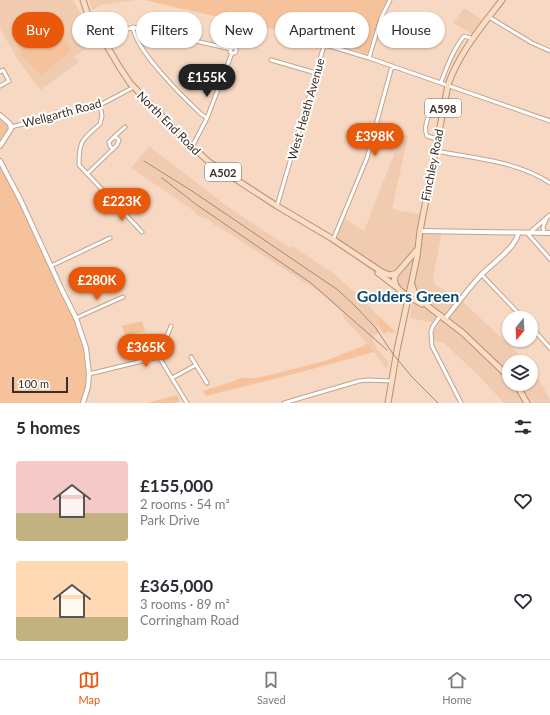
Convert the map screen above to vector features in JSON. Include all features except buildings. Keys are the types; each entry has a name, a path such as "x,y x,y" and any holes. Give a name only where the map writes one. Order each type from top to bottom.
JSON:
{"main road":[{"name":"North End Road","path":"83,0 87,12"},
{"name":"Finchley Road","path":"388,403 417,257 416,251 448,85 455,66 465,50 502,0"},
{"name":"North End Road","path":"108,48 120,68 134,87 192,147 222,172 333,240 398,289"},
{"name":"Finchley Road","path":"397,274 416,251"},
{"name":"North End Road","path":"356,256 382,272 387,274 397,274"},
{"path":"402,268 410,269 413,275"},
{"path":"397,274 394,280 398,289 411,282"},
{"name":"A502","path":"411,282 415,294 429,307"},
{"name":"A502","path":"398,289 441,315 463,333 502,369"},
{"path":"520,391 527,403"}],"street":[{"path":"369,58 381,18 390,0"},
{"path":"489,17 532,43 550,51"},
{"path":"128,29 133,27 231,51"},
{"path":"133,27 133,33 144,51 161,73 201,114 207,118"},
{"path":"441,82 452,54 464,36 473,39"},
{"name":"West Heath Avenue","path":"277,206 323,49 326,45 441,82 550,121"},
{"path":"458,45 465,50"},
{"path":"192,147 207,118 231,51 234,47 236,49"},
{"path":"271,60 316,73"},
{"path":"333,240 367,158 392,66"},
{"path":"0,72 2,70 8,81 0,86"},
{"name":"Wellgarth Road","path":"11,127 100,105 134,87"},
{"path":"100,105 102,116 100,124 83,140 80,145 78,165 142,232"},
{"path":"437,139 427,136 425,132 428,117 431,114 442,115"},
{"path":"0,115 11,127 0,146"},
{"path":"113,149 109,142 125,127"},
{"path":"87,174 119,142 115,136"},
{"path":"435,150 496,162 528,171 550,183"},
{"path":"0,161 21,201 76,318 86,348 89,374 88,387 83,403"},
{"path":"528,234 550,215"},
{"path":"544,233 543,227 547,218"},
{"path":"420,232 518,234 550,233"},
{"path":"445,319 482,275 517,240 518,234"},
{"path":"528,234 550,259"},
{"path":"51,266 110,238"},
{"path":"482,275 516,311"},
{"path":"76,318 124,297"},
{"path":"441,315 433,326 431,332 432,346 461,403"},
{"path":"159,357 171,326"},
{"path":"538,335 550,348"},
{"path":"191,356 207,383"},
{"path":"89,374 159,357"},
{"path":"159,357 187,403"},
{"path":"172,378 196,365"},
{"path":"284,403 360,381 368,380 391,382"}],"shaded area":[{"path":"0,0 73,0 80,12 72,12 72,48 87,48 75,56 79,62 40,90 18,60 0,29"},
{"path":"89,0 135,0 101,5 92,10"},
{"path":"144,0 387,0 381,12 377,12 377,23 369,48 369,12 275,12 275,30 267,28 267,12 210,12 210,15"},
{"path":"464,8 482,20 472,34 453,23"},
{"path":"64,39 71,51 41,75 22,56 19,48 64,48"},
{"path":"350,48 369,48 367,54"},
{"path":"0,114 11,127 0,146"},
{"path":"402,134 408,136 392,209 423,215 420,231 442,232 433,278 435,285 460,299 502,338 502,347 511,347 520,355 502,355 502,391 538,391 538,378 550,400 550,403 504,403 480,377 444,343 431,339 435,323 410,318 412,301 332,242 343,217 364,231"},
{"path":"149,146 228,207 290,248 292,246 334,274 359,296 362,295 370,303 368,305 381,318 377,322 379,324 377,326 379,332 372,338 377,349 388,361 387,369 367,343 342,316 344,314 321,293 218,226 214,225 208,219 197,216 195,212 187,206 131,168"},
{"path":"0,161 76,318 86,348 89,374 83,403 0,403"},
{"path":"381,318 396,333 387,332 384,334 377,322"},
{"path":"142,321 145,331 125,336 122,326"},
{"path":"367,343 374,352 206,396 203,391 241,378 255,378 325,361"},
{"path":"177,395 180,401 173,403 147,403"}],"railway":[{"path":"144,161 192,191 338,290 375,327 393,354 412,377 438,403"},
{"path":"162,178 197,205 311,283 387,350"}],"district":[{"name":"Golders Green","path":"408,295"}]}
